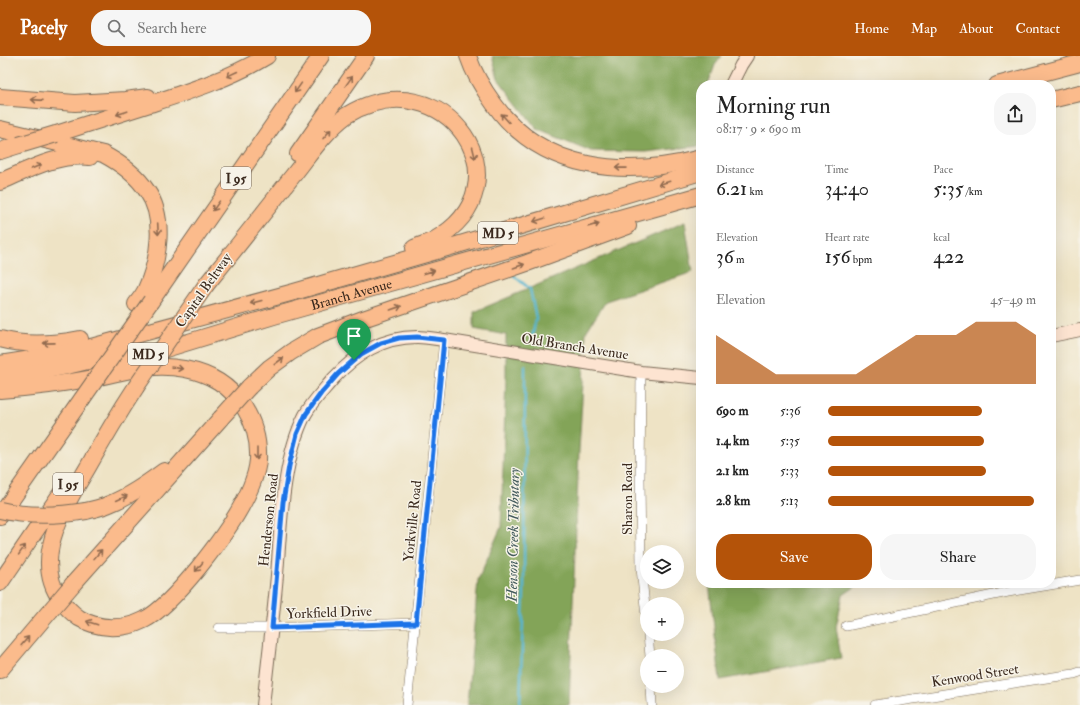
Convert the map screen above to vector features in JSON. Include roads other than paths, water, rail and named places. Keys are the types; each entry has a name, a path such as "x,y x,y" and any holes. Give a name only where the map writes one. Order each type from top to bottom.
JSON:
{"highway":[{"path":"0,151 186,93 217,81 256,63 267,56"},
{"name":"I 95","path":"0,516 144,303 321,56"},
{"name":"Capital Beltway","path":"0,583 366,56"},
{"path":"468,56 477,78 486,94 510,124 544,148 564,158 599,167 617,168 658,166 696,159"},
{"path":"1041,73 1080,59"},
{"path":"1015,80 1080,63"},
{"path":"0,97 75,103 125,100 186,93"},
{"path":"1056,99 1080,93"},
{"path":"206,285 327,133 348,114 380,99 394,96 420,98 433,102 444,109 460,124 471,141 475,155 477,180 474,192 461,218 451,228 432,241 294,292"},
{"path":"0,129 103,154 127,169 148,192 154,204 159,230 156,254 144,303"},
{"path":"0,182 58,159 80,156 107,161 127,169"},
{"name":"Branch Avenue","path":"0,364 50,356 91,347 294,292 696,173"},
{"name":"Branch Avenue","path":"0,389 94,370 274,316 696,196"},
{"path":"0,670 72,584 249,387 269,368 290,352 318,336 337,328 527,263 616,230 696,205"},
{"path":"0,339 23,342 62,342 211,314"},
{"path":"0,377 20,375 75,364 274,316"},
{"path":"0,389 21,389 95,377 141,367 167,366 199,373 223,384 234,394 250,418 255,432 258,460 250,488 226,530 210,553 190,577 154,614 145,620 125,627 114,628 92,624 73,614 65,606 56,593 51,582 49,567 50,554 55,529 67,504 100,445 136,387"},
{"path":"0,510 30,515 49,516 86,511 107,505 128,496 147,484 168,467 221,418"}],"street":[{"path":"734,80 747,56"},
{"path":"1056,335 1080,330"},
{"name":"Henderson Road","path":"263,705 272,628 283,502 289,466 297,434 306,414 322,392 338,374 361,354 381,343 399,338 417,337 444,340"},
{"name":"Old Branch Avenue","path":"444,340 641,372 696,378"},
{"name":"Yorkville Road","path":"407,705 444,340"},
{"name":"Sharon Road","path":"641,372 641,554 644,597"},
{"path":"1056,584 1080,580"},
{"path":"846,626 1032,588"},
{"name":"Yorkfield Drive","path":"219,628 272,628 416,623"},
{"name":"Kenwood Street","path":"875,705 1080,672"},
{"path":"651,693 652,705"}],"waterway":[{"name":"Henson Creek Tributary","path":"513,275 530,289 536,318 532,338"},
{"name":"Henson Creek Tributary","path":"520,705 524,588 525,366"}]}
